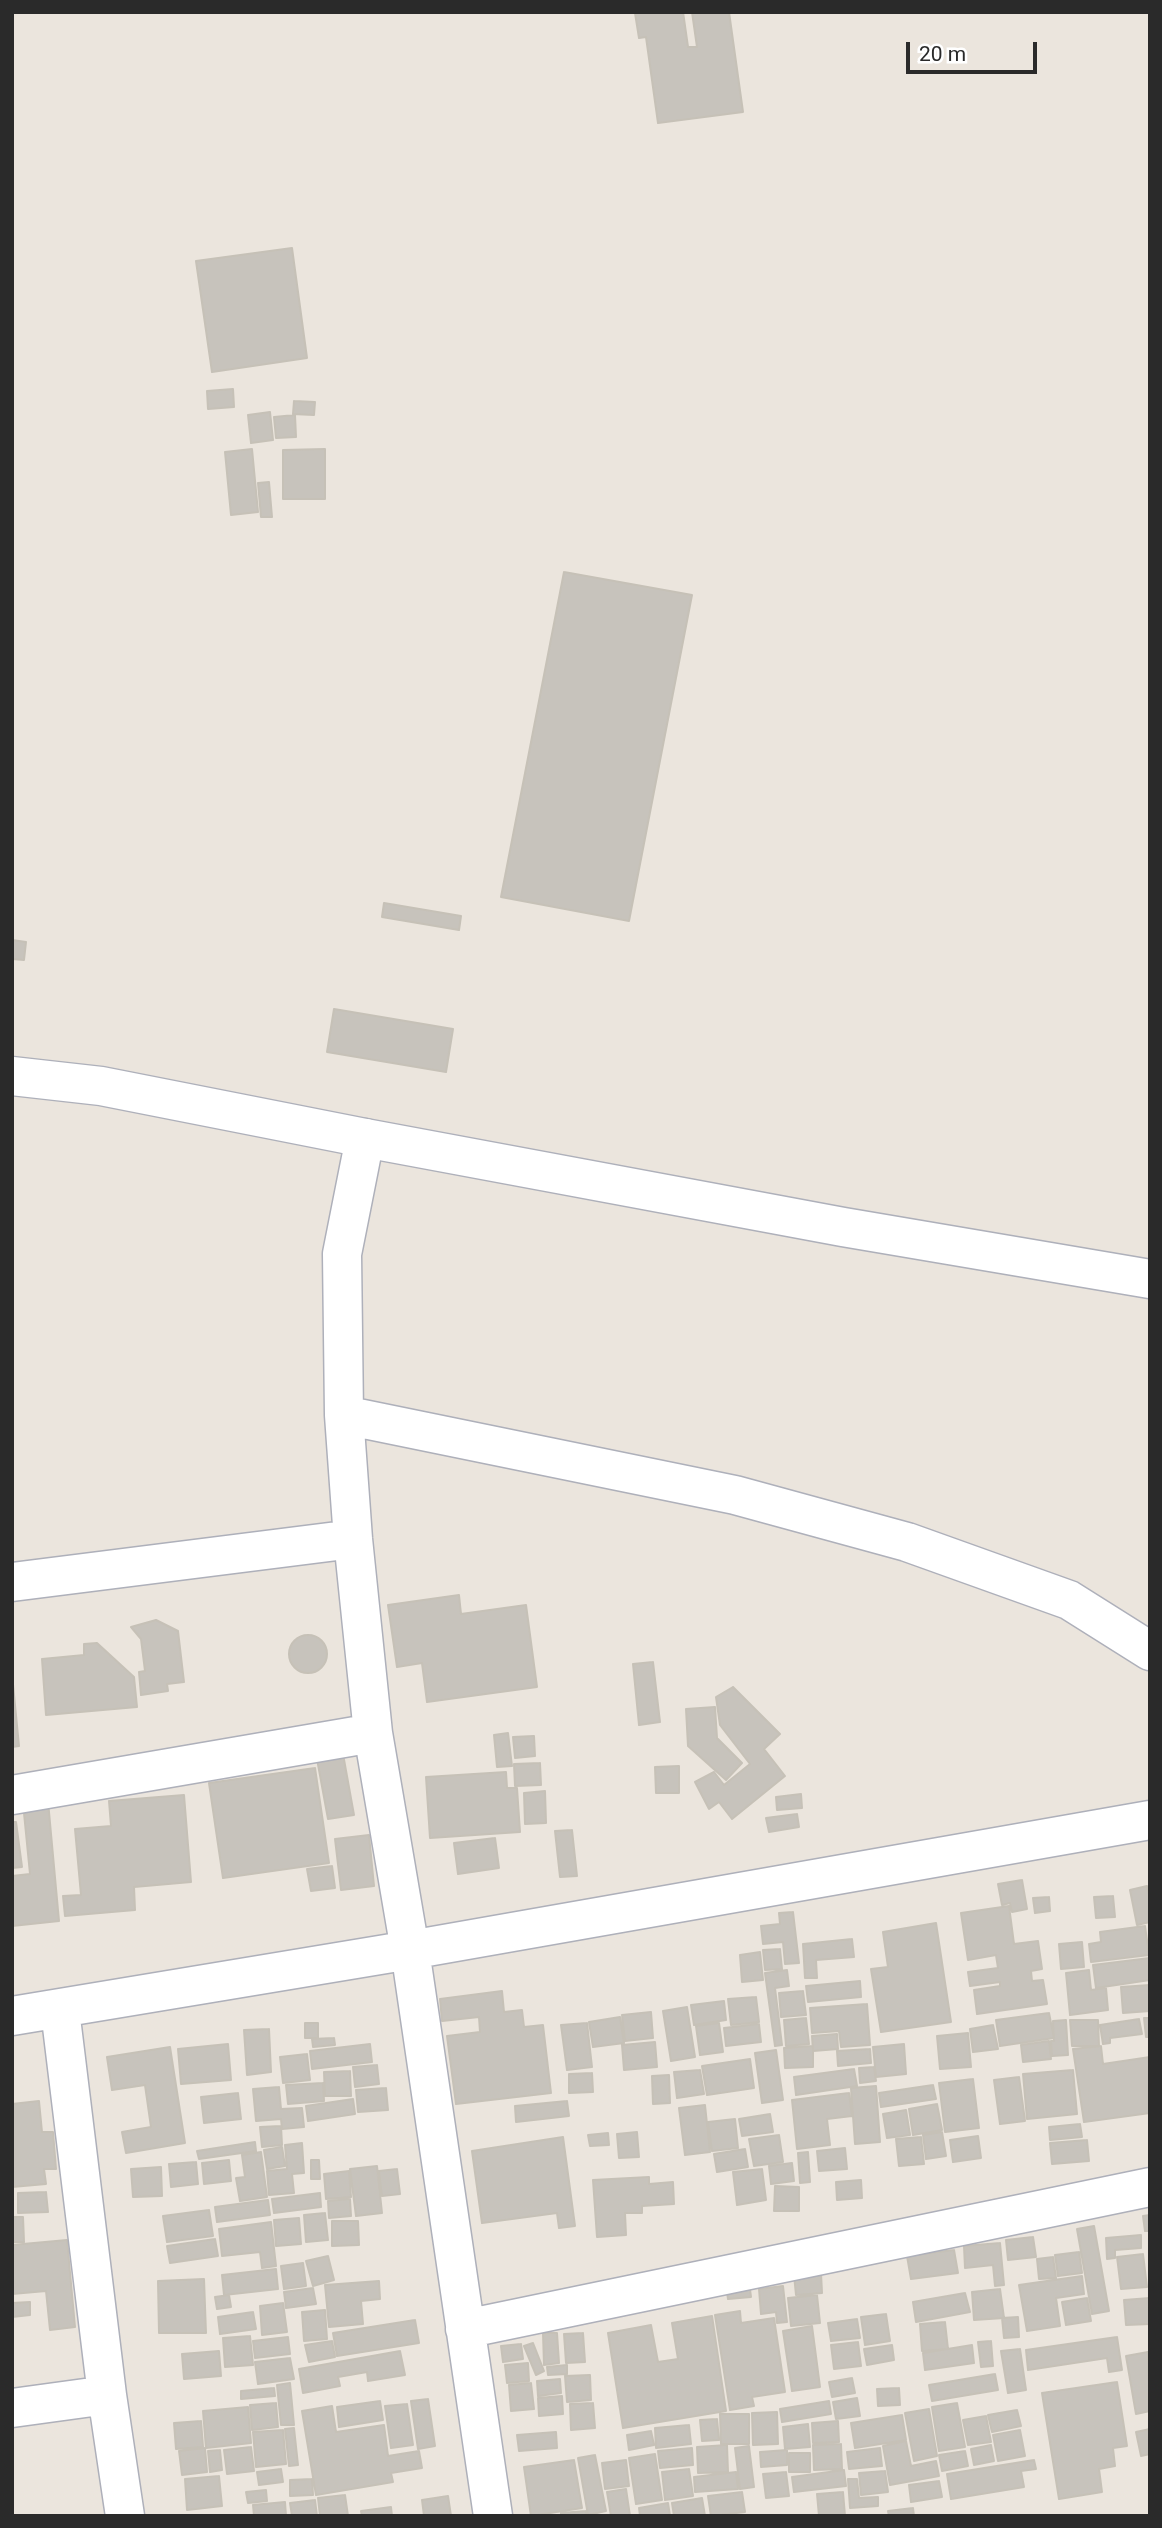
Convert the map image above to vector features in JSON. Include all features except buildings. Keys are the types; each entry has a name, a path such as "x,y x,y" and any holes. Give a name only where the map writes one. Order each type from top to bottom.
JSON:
{"street":[{"path":"12,1076 101,1086 843,1227 1150,1279"},
{"path":"365,1138 342,1254 344,1415 353,1539 373,1733 410,1950 493,2516"},
{"path":"344,1415 735,1495 907,1542 1069,1600 1150,1651"},
{"path":"12,1583 353,1539"},
{"path":"12,1796 373,1733"},
{"path":"12,2016 410,1950 1150,1820"},
{"path":"60,2010 107,2395 125,2516"},
{"path":"465,2329 1150,2188"},
{"path":"12,2408 107,2395"}]}
